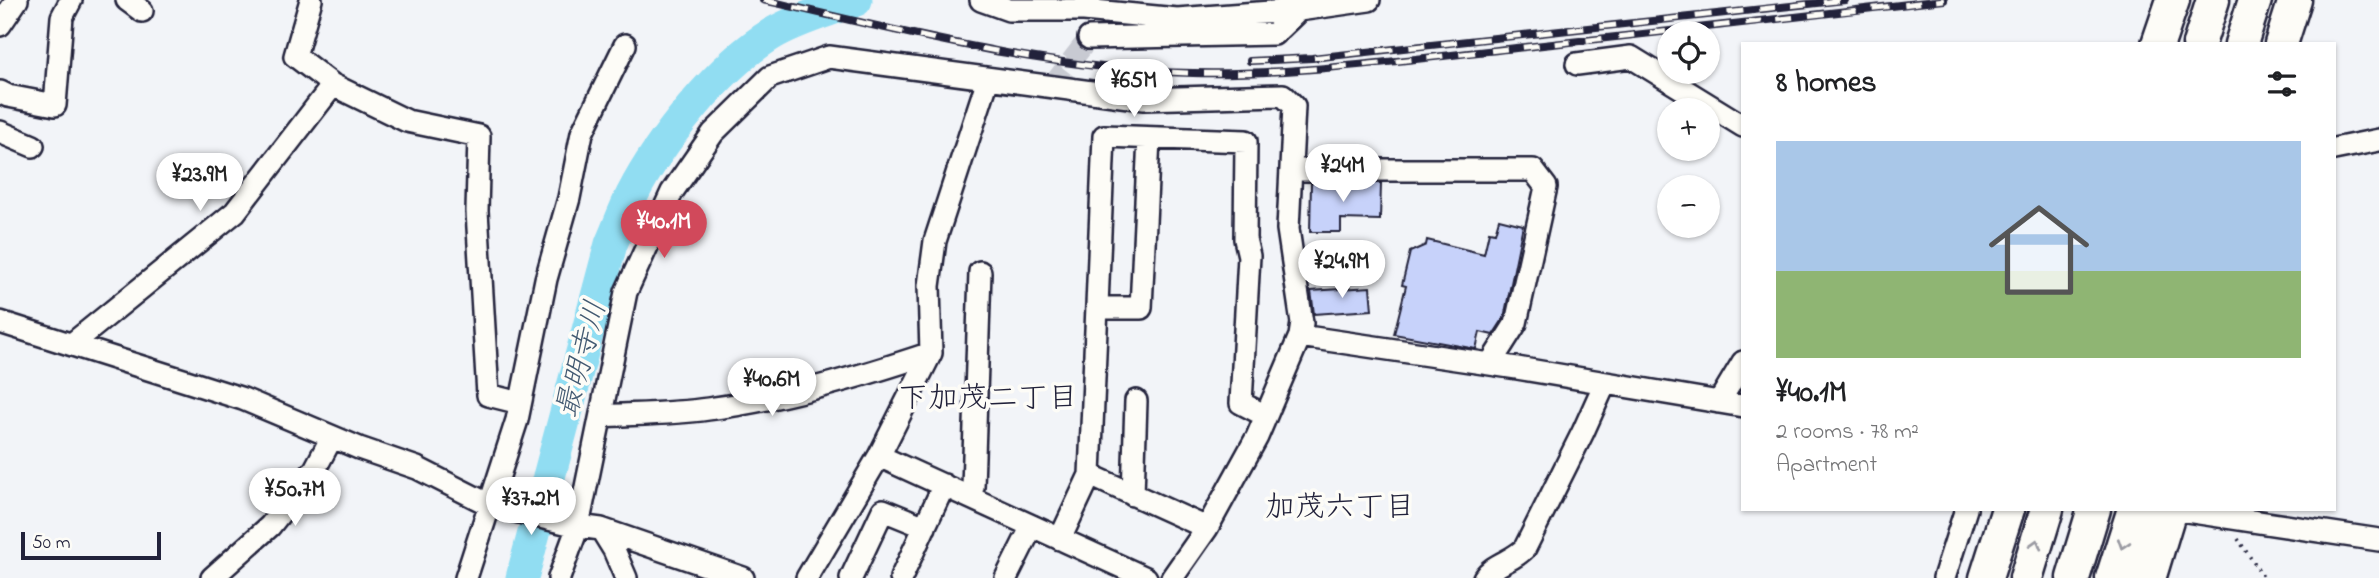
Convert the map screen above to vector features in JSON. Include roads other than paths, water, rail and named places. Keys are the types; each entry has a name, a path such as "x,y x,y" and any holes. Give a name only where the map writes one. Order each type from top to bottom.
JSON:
{"highway":[{"path":"2158,42 2173,0"},
{"path":"2200,42 2213,0"},
{"path":"2242,42 2255,0"},
{"path":"1963,578 1984,511"},
{"path":"1986,578 2007,511"},
{"path":"2026,578 2046,511"},
{"path":"2073,578 2093,511"},
{"path":"2112,578 2133,511"},
{"path":"2135,578 2169,511"}],"street":[{"path":"0,25 17,0"},
{"path":"0,92 8,96 55,104 62,17 71,0"},
{"path":"311,0 295,56 333,85 407,121 479,136 477,211 488,395 520,403"},
{"path":"981,0 1009,10 1084,10 1177,19 1299,10 1369,0"},
{"path":"1089,38 1274,34 1299,10"},
{"path":"466,578 496,507 546,279 569,198 582,133 625,45"},
{"path":"559,578 601,416 626,292 672,192 713,133 770,77 829,57 1144,99 1283,95 1294,106 1288,229 1301,323 1300,336 1266,416 1207,528 1172,578"},
{"path":"1577,64 1631,57 1741,125"},
{"path":"807,578 879,456 931,353 929,286 935,240 988,79"},
{"path":"72,344 235,212 333,85"},
{"path":"1097,307 1141,309 1146,138 1144,99"},
{"path":"0,132 33,146"},
{"path":"1060,539 1090,475 1104,136 1246,141 1245,239 1249,256 1241,403 1266,416"},
{"path":"2336,149 2379,140"},
{"path":"1292,170 1533,170 1546,187 1516,323 1490,365"},
{"path":"969,496 973,487 980,272"},
{"path":"0,322 243,399 332,437 417,468 496,507 601,529 743,578"},
{"path":"1300,336 1741,407"},
{"path":"601,416 707,410 859,377 931,353"},
{"path":"1719,402 1741,365"},
{"path":"1484,578 1493,567 1518,555 1525,548 1605,383"},
{"path":"1133,495 1136,401"},
{"path":"212,578 270,526 314,469 332,437"},
{"path":"879,456 1146,578"},
{"path":"1090,475 1207,528"},
{"path":"901,578 944,485"},
{"path":"851,578 883,510 925,527"},
{"path":"1944,578 1964,511"},
{"path":"2155,578 2170,511"},
{"path":"2177,511 2379,540"},
{"path":"1006,578 1032,526"},
{"path":"601,529 626,578"}],"waterway":[{"name":"最明寺川","path":"522,578 611,244 644,174 693,106 752,48 792,24 856,0"}],"tunnel":[{"path":"1052,86 1089,38"}],"railway":[{"path":"763,0 1030,57 1084,65 1193,73 1355,65 1944,0"},
{"path":"1250,61 1312,58 1845,0"}],"district":[{"name":"下加茂二丁目","path":"988,397"},
{"name":"加茂六丁目","path":"1340,506"}]}
